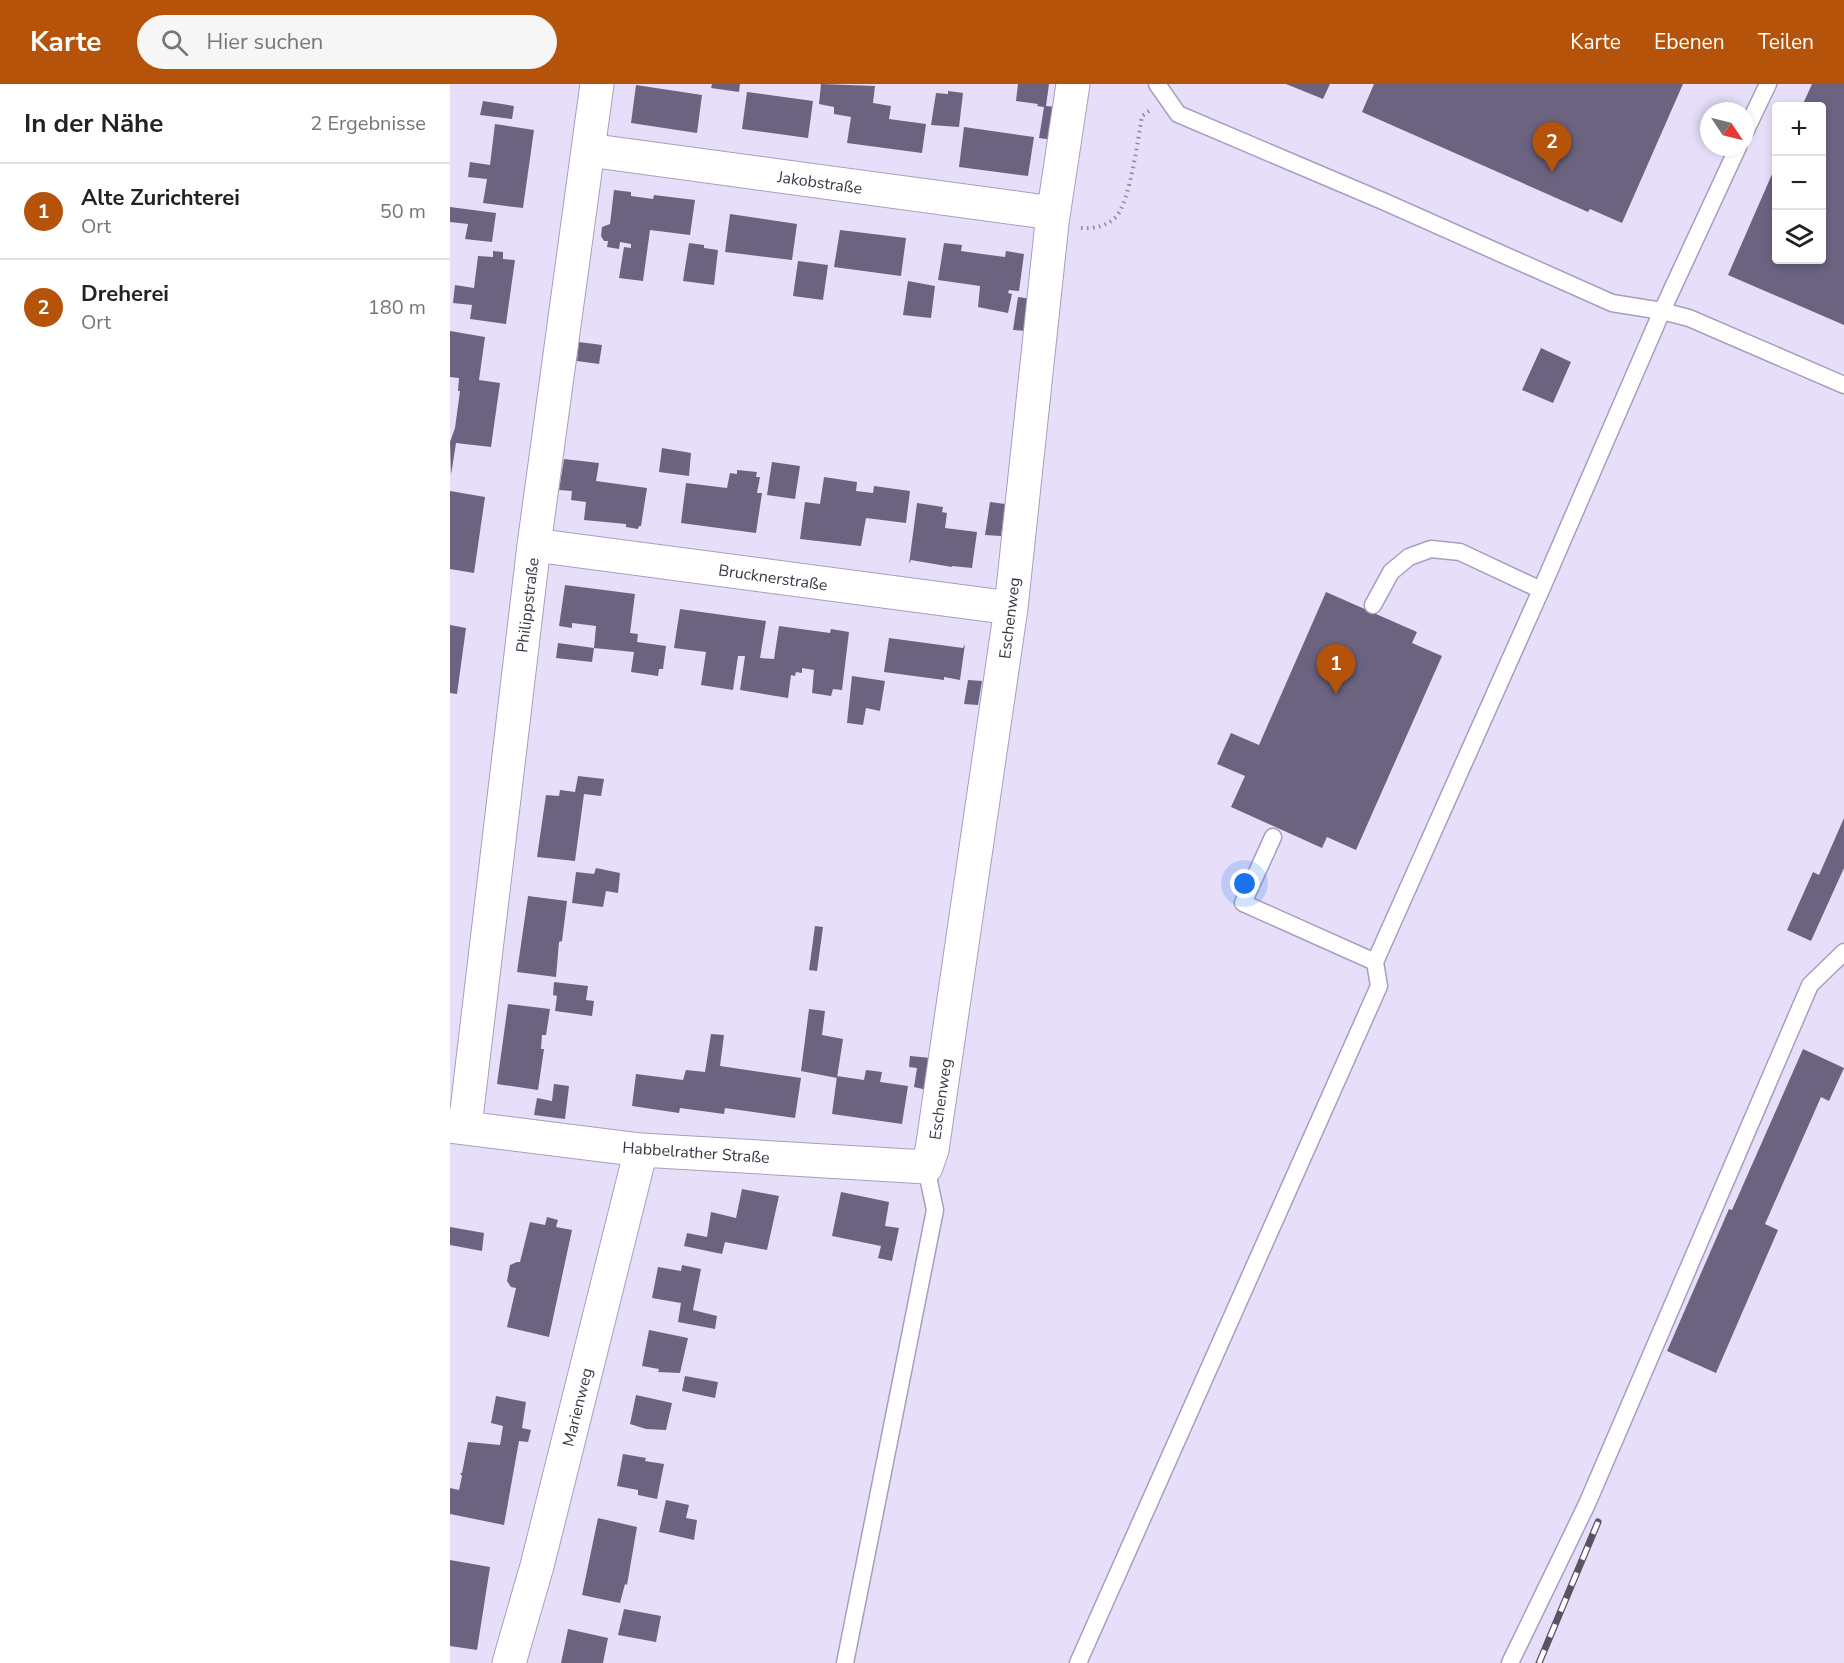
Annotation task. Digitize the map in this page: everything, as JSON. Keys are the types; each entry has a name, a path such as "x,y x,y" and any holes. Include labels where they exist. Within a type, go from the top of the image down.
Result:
{"street":[{"name":"Philippstraße","path":"457,1126 597,84"},
{"name":"Eschenweg","path":"929,1159 1011,608 1052,218 1072,84"},
{"name":"Jakobstraße","path":"588,150 1052,218"},
{"name":"Brucknerstraße","path":"534,545 1011,608"},
{"name":"Habbelrather Straße","path":"457,1126 641,1150 929,1159"},
{"name":"Marienweg","path":"509,1663 540,1554 641,1150"}],"lane":[{"path":"1754,113 1768,84"},
{"path":"1162,91 1178,114 1385,202 1612,303 1689,318 1844,385"},
{"path":"1078,1663 1379,986 1375,962 1541,590 1662,311 1734,156"},
{"path":"1373,605 1391,572 1409,557 1431,549 1460,552 1541,590"},
{"path":"1273,837 1243,903 1375,962"},
{"path":"1510,1663 1587,1504 1810,985 1844,952"},
{"path":"845,1663 935,1210 929,1159"}],"path":[{"path":"1052,218 1085,228 1103,226 1117,216 1125,200 1142,116 1162,91"}],"building":[{"path":"712,84 740,84 739,92 711,88"},
{"path":"821,84 875,86 873,103 891,106 889,119 926,124 922,153 847,143 851,117 834,114 834,107 819,104"},
{"path":"1018,84 1049,84 1046,106 1058,107 1053,140 1039,138 1044,107 1016,101"},
{"path":"1286,84 1330,84 1323,99"},
{"path":"1374,84 1683,84 1622,223 1590,209 1588,212 1362,112"},
{"path":"1812,84 1844,84 1844,325 1728,275 1772,174 1772,264 1826,264 1826,102 1804,102"},
{"path":"636,85 702,95 697,133 631,123"},
{"path":"948,91 963,93 959,127 931,125 936,93 948,94"},
{"path":"747,92 813,101 808,138 742,129"},
{"path":"483,101 514,106 512,119 480,115"},
{"path":"495,124 534,130 523,208 483,203 487,179 468,177 470,162 490,165"},
{"path":"964,127 1034,137 1028,176 959,167"},
{"path":"614,190 631,192 631,196 653,199 654,195 695,200 690,235 650,230 643,281 619,278 624,247 631,248 631,244 620,242 619,249 607,247 608,241 604,241 601,236 602,227 610,224"},
{"path":"450,207 496,213 492,242 465,239 468,224 450,222"},
{"path":"730,214 797,224 792,260 725,252"},
{"path":"840,230 906,238 901,276 834,267"},
{"path":"689,243 718,250 714,285 683,281"},
{"path":"944,243 962,245 961,251 982,254 1005,257 1006,251 1024,254 1019,291 1009,290 1008,293 1012,294 1008,313 978,307 980,286 938,280"},
{"path":"493,251 503,252 503,259 515,260 506,324 470,319 472,305 453,303 455,285 474,288 478,256 493,257"},
{"path":"798,261 828,265 823,300 793,296"},
{"path":"908,281 935,286 931,318 903,315"},
{"path":"1018,297 1032,299 1028,331 1013,330"},
{"path":"450,331 485,337 479,380 500,383 491,447 456,443 451,475 450,442 455,428 460,391 458,391 459,378 450,377"},
{"path":"579,342 602,345 599,364 577,361"},
{"path":"1541,348 1571,362 1553,403 1522,390"},
{"path":"662,448 691,453 689,476 659,472"},
{"path":"564,459 599,463 596,481 647,488 641,526 638,529 626,527 626,524 584,520 586,502 571,500 572,491 559,490"},
{"path":"772,462 800,466 795,499 767,495"},
{"path":"737,470 757,472 756,477 760,477 757,493 762,493 756,533 681,523 686,483 727,488 730,473 737,474"},
{"path":"824,477 857,482 856,491 873,493 874,486 910,491 906,523 866,518 861,546 800,539 805,502 820,504"},
{"path":"450,491 485,497 474,573 450,569"},
{"path":"990,502 1005,504 1001,536 985,535"},
{"path":"917,503 943,507 942,512 947,513 945,528 977,532 972,568 911,560 909,564"},
{"path":"565,585 635,594 630,633 638,634 637,642 666,646 663,669 659,669 658,676 631,672 634,652 594,648 596,626 572,623 572,628 559,626"},
{"path":"1326,592 1417,632 1412,643 1442,656 1356,850 1327,837 1322,848 1231,807 1245,776 1217,764 1231,733 1259,745"},
{"path":"680,609 766,621 760,658 774,659 779,626 830,633 831,629 849,632 842,690 833,689 831,696 812,693 814,670 802,668 802,673 796,672 795,676 791,675 788,698 740,690 745,656 738,656 733,690 701,685 706,652 674,648"},
{"path":"450,625 466,628 457,694 450,693"},
{"path":"889,638 963,648 965,644 960,680 884,672"},
{"path":"558,643 594,648 592,662 556,658"},
{"path":"852,676 885,681 880,711 866,708 863,725 847,723"},
{"path":"968,680 982,681 978,705 964,704"},
{"path":"578,776 604,779 601,796 584,794 575,861 537,857 546,795 559,796 560,790 575,792"},
{"path":"1844,818 1844,868 1811,941 1787,930 1813,872 1819,875"},
{"path":"596,868 620,873 618,893 606,891 603,907 572,903 576,872 594,874"},
{"path":"528,896 567,901 562,941 559,942 556,977 517,972"},
{"path":"815,926 823,927 817,971 809,970"},
{"path":"554,982 588,986 586,1000 594,1001 592,1016 555,1011 557,996 553,995"},
{"path":"508,1004 550,1009 546,1035 542,1035 541,1049 544,1049 538,1090 497,1084"},
{"path":"809,1009 825,1011 822,1035 843,1039 837,1078 801,1071"},
{"path":"711,1034 724,1035 720,1066 801,1078 795,1118 725,1108 724,1114 680,1108 679,1113 632,1106 636,1074 683,1080 686,1070 705,1072"},
{"path":"1803,1049 1844,1068 1829,1101 1821,1097 1765,1224 1778,1230 1716,1373 1667,1351"},
{"path":"910,1056 931,1058 927,1090 914,1087 917,1068 909,1067"},
{"path":"866,1070 882,1072 880,1082 908,1086 902,1124 832,1114 837,1076 864,1080"},
{"path":"554,1084 569,1086 565,1119 534,1115 537,1098 552,1101"},
{"path":"742,1189 779,1196 767,1250 725,1242 722,1254 684,1246 687,1233 707,1237 711,1212 736,1218"},
{"path":"841,1192 889,1202 885,1226 899,1228 892,1261 878,1258 881,1246 832,1236"},
{"path":"547,1217 558,1220 556,1227 572,1230 549,1337 507,1327 516,1288 511,1287 507,1281 510,1265 520,1262 530,1222 545,1225"},
{"path":"450,1227 484,1233 482,1251 450,1245"},
{"path":"682,1265 701,1269 693,1310 717,1316 715,1329 678,1322 681,1303 652,1298 658,1267 681,1271"},
{"path":"649,1330 688,1338 680,1373 658,1372 659,1369 642,1366"},
{"path":"685,1376 718,1382 715,1398 682,1391"},
{"path":"636,1395 672,1403 666,1430 646,1429 630,1424"},
{"path":"496,1396 526,1402 522,1428 531,1430 528,1442 519,1441 504,1525 450,1514 450,1488 459,1490 462,1476 460,1473 462,1473 468,1442 500,1445 503,1426 491,1423"},
{"path":"623,1454 664,1464 657,1499 638,1495 638,1490 617,1486"},
{"path":"666,1500 689,1505 686,1518 697,1520 694,1540 659,1532"},
{"path":"598,1518 637,1527 627,1585 625,1584 620,1603 582,1595"},
{"path":"450,1560 490,1567 477,1650 450,1646"},
{"path":"624,1609 661,1616 656,1642 618,1635"},
{"path":"568,1629 608,1638 603,1663 561,1663"}],"railway":[{"path":"1539,1663 1598,1522"}],"place":[{"name":"Dreherei","path":"1552,172"},
{"name":"Alte Zurichterei","path":"1336,694"}]}
